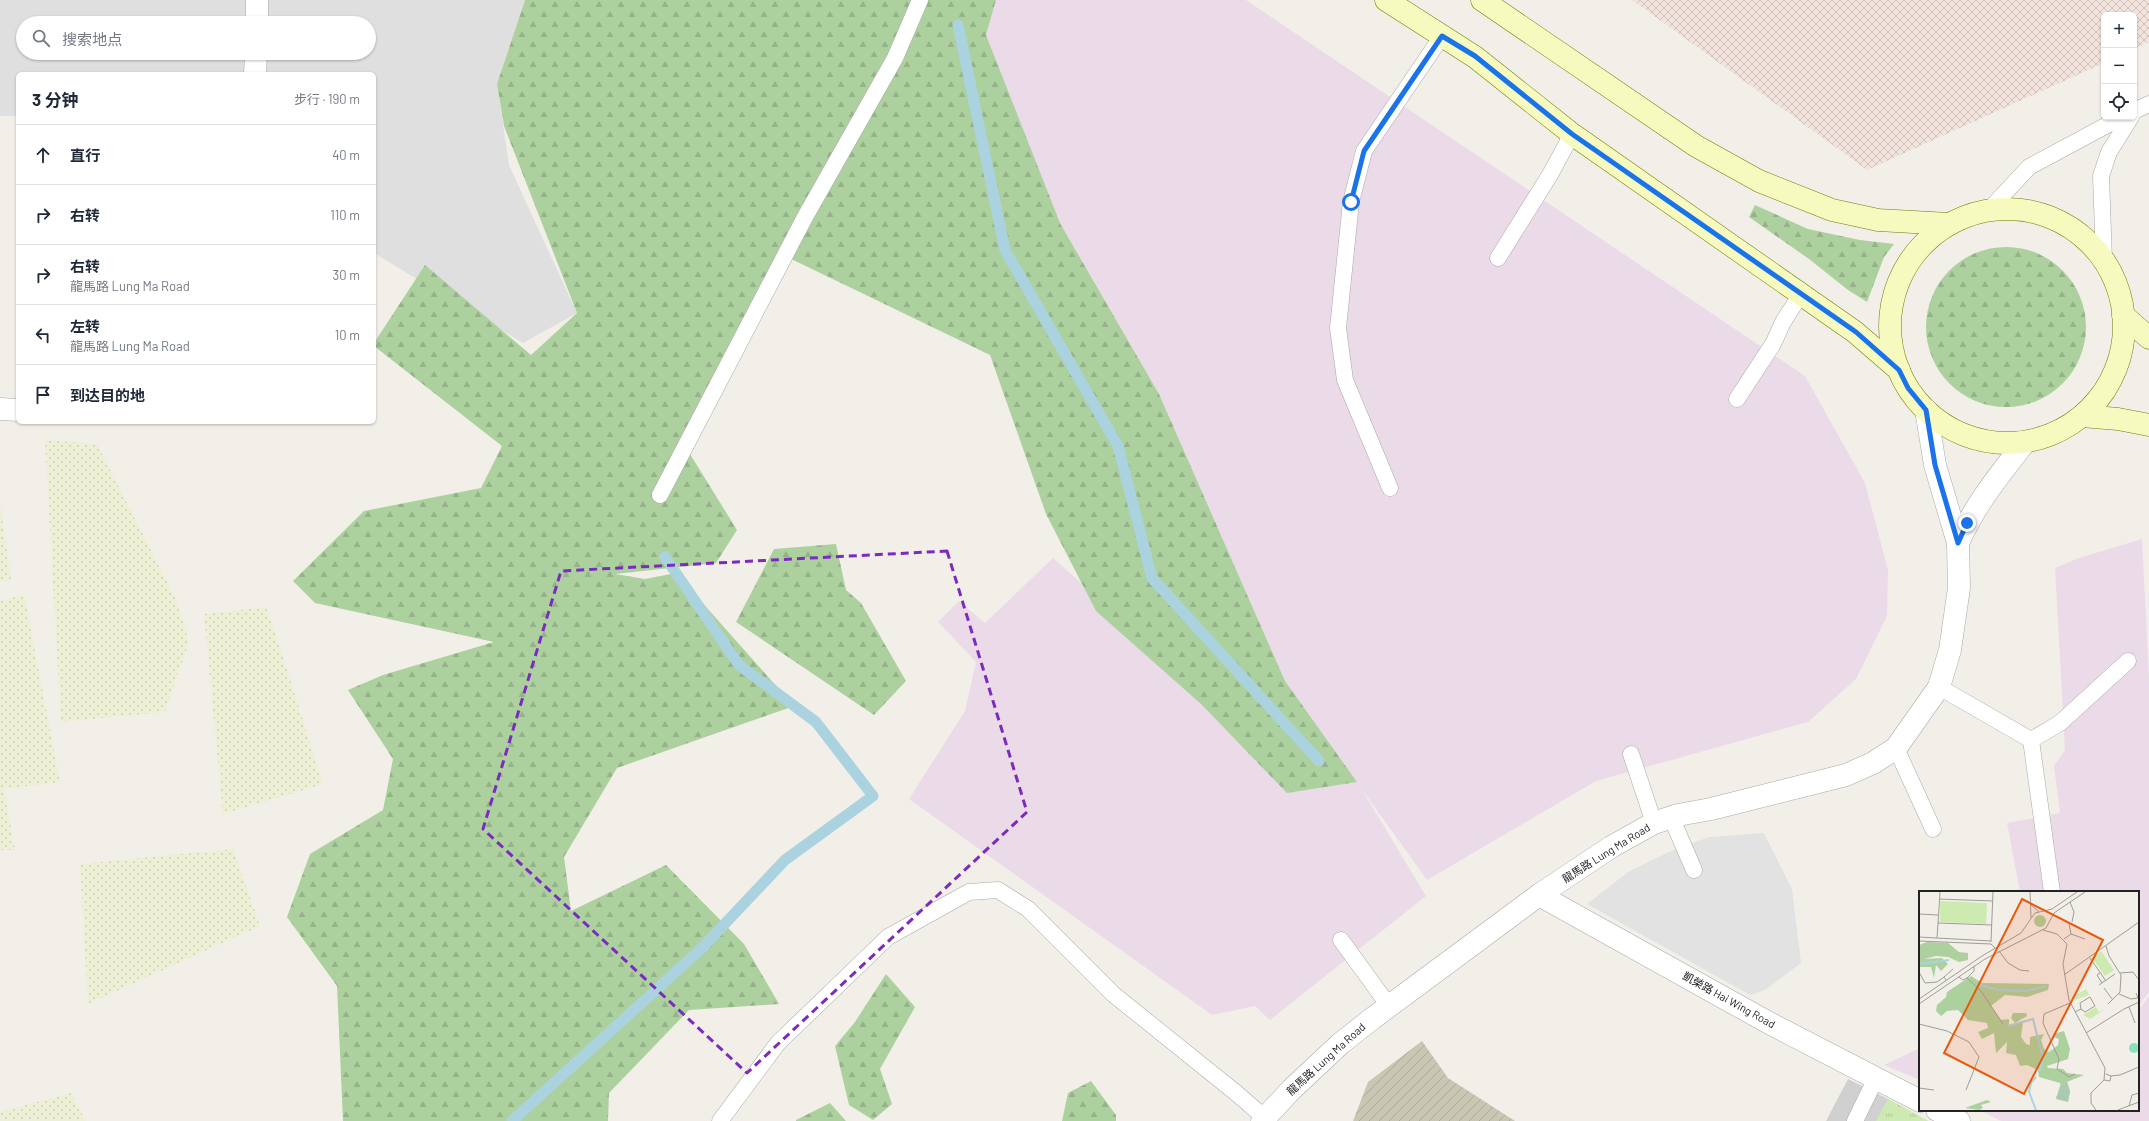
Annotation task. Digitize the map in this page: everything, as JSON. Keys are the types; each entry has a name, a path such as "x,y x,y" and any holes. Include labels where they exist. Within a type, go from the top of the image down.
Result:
{"main road":[{"path":"1386,0 1475,56 1572,134 1856,332 1899,370"},
{"path":"1482,0 1696,146 1759,181 1832,210 1878,220 1948,224"},
{"path":"2020,209 2053,218 2082,236 2104,262 2116,284 2123,315 2123,340 2116,369 2106,388 2095,403 2082,416 2058,432 2025,442 2004,443 1968,437 1926,410 1908,388 1899,370 1893,352 1890,332 1894,294 1911,258 1928,239 1948,224 1964,216 1989,210 2020,209"},
{"path":"2123,315 2149,338"},
{"path":"2082,416 2118,419 2149,425"}],"street":[{"path":"257,16 258,0"},
{"path":"255,72 256,60"},
{"path":"0,409 16,410"},
{"name":"龍馬路 Lung Ma Road","path":"1264,1120 1340,1044 1539,895 1611,847 1662,820 1846,776 1873,763 1896,748 1939,687 1950,650 1959,588 1958,543 1935,465 1926,410"},
{"name":"龍馬路 Lung Ma Road","path":"1958,543 1967,523 2025,442"},
{"name":"凱榮路 Hai Wing Road","path":"1539,895 1772,1024 1919,1100"},
{"path":"1940,1111 1958,1121"}],"lane":[{"path":"660,495 805,217 895,58 920,0"},
{"path":"1390,488 1345,380 1338,328 1351,202 1364,151 1442,36"},
{"path":"2137,110 2149,104"},
{"path":"1989,210 2030,167 2116,120"},
{"path":"2104,262 2102,176 2109,152 2129,120"},
{"path":"1498,258 1551,173 1572,134"},
{"path":"1737,399 1773,344 1783,322 1802,294"},
{"path":"2031,740 2060,723 2128,661"},
{"path":"1939,687 2009,729 2031,740"},
{"path":"2031,740 2052,891"},
{"path":"1896,748 1933,830"},
{"path":"1631,754 1662,820 1694,870"},
{"path":"720,1121 778,1043 888,937 969,892 998,890 1028,909 1113,994 1235,1092 1264,1120"},
{"path":"1341,940 1389,1006"},
{"path":"1855,1121 1876,1078"}],"highlighted area":[{"path":"947,551 1027,812 747,1073 483,829 561,571"}],"shaded area":[{"path":"0,0 525,0 497,84 509,165 577,313 523,343 376,254 376,72 16,72 16,116 0,116"},
{"path":"996,0 1246,0 1805,376 1865,483 1888,570 1887,616 1856,679 1808,722 1596,781 1427,880 1361,788 1426,896 1270,1020 1255,1006 1212,1015 909,799 965,711 976,662 938,622 959,601 985,623 1053,558 1312,788 1356,782 1285,681 1159,394 1050,205 986,35"},
{"path":"1632,0 2149,0 2149,42 2137,48 2137,12 2101,12 2101,64 1867,170"},
{"path":"45,440 97,444 177,602 189,642 165,712 61,722"},
{"path":"0,503 11,580 0,582"},
{"path":"2142,539 2149,679 2149,992 2139,1005 2139,891 2020,891 2007,823 2060,813 2054,766 2065,750 2055,568 2079,558"},
{"path":"24,594 60,782 4,789 15,850 0,850 0,601"},
{"path":"267,607 323,784 223,814 204,614"},
{"path":"1764,833 1792,889 1801,963 1765,990 1750,995 1587,904 1628,872 1671,851 1709,837"},
{"path":"233,849 260,926 88,1004 80,864"},
{"path":"2149,996 2149,1121 2001,1121 1981,1111 2139,1111 2139,1010"},
{"path":"1422,1041 1448,1078 1515,1121 1353,1121 1368,1082"},
{"path":"1919,1048 1919,1080 1884,1065"},
{"path":"1848,1079 1888,1099 1928,1121 1826,1121"},
{"path":"71,1093 86,1121 0,1121 0,1112"}],"green space":[{"path":"525,0 996,0 986,35 1060,223 1159,394 1285,681 1357,782 1287,793 1201,704 1096,611 1046,514 990,355 785,256 685,446 737,530 716,563 615,574 645,579 676,573 794,706 617,768 564,857 571,911 666,865 744,944 779,1004 689,1010 609,1093 608,1121 343,1121 337,986 287,917 310,854 383,810 393,759 348,690 383,675 494,642 315,603 293,581 364,511 481,488 502,446 376,348 376,340 425,265 531,355 577,313 504,126 497,84"},
{"path":"1755,205 1808,229 1860,240 1894,244 1884,257 1867,302 1848,290 1809,259 1749,217"},
{"path":"1998,247 2014,247 2029,250 2044,256 2063,270 2077,289 2080,296 2086,319 2086,335 2080,358 2077,365 2063,384 2044,398 2029,404 2014,407 1998,407 1983,404 1968,398 1949,384 1944,378 1935,365 1929,350 1926,335 1926,319 1929,304 1935,289 1949,270 1955,265 1968,256 1983,250"},
{"path":"836,544 846,590 861,603 906,681 874,715 736,622 774,549"},
{"path":"886,974 915,1007 880,1069 892,1104 873,1120 849,1105 835,1046 855,1022"},
{"path":"1091,1081 1116,1115 1116,1121 1062,1121 1068,1093"},
{"path":"1888,1099 1928,1121 1876,1121"},
{"path":"830,1103 846,1121 796,1121 796,1120"}],"waterway":[{"path":"958,25 1005,250 1118,446 1152,578 1319,761"},
{"path":"512,1121 702,948 785,860 873,796 816,722 739,665 665,557"}],"route":[{"path":"1351,202 1364,151 1442,36 1475,56 1572,134 1856,332 1899,370 1908,388 1926,410 1939,482 1958,543 1967,523"}]}
